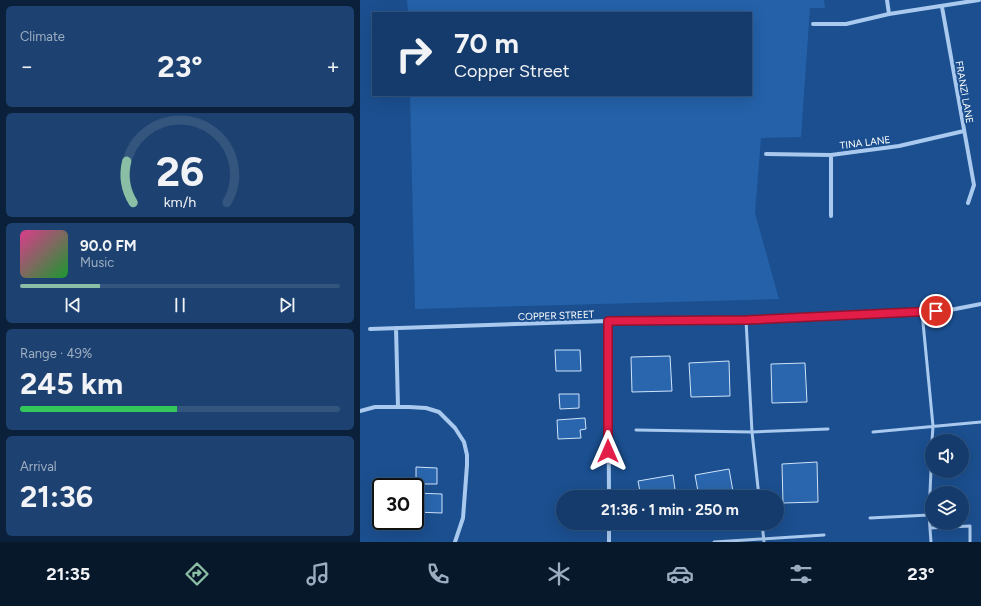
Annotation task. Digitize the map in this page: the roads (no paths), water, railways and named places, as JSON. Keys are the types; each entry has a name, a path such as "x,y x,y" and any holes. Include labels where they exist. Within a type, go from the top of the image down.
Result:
{"street":[{"path":"887,0 889,14"},
{"path":"813,24 846,24 889,14 980,0"},
{"name":"FRANZI LANE","path":"942,6 974,185 968,202"},
{"name":"TINA LANE","path":"766,154 830,154 899,146 964,131"},
{"path":"830,154 831,216"},
{"name":"COPPER STREET","path":"370,329 608,321 746,320 922,312 950,310 981,304"},
{"path":"608,321 609,490"},
{"path":"396,328 398,407"},
{"path":"360,411 375,408 419,407 438,412 455,428 464,442 467,454 463,518 455,542"},
{"path":"609,530 609,542"}],"lane":[{"path":"922,312 933,426 932,434"},
{"path":"746,320 752,432 758,490"},
{"path":"873,432 981,422"},
{"path":"636,430 752,432 828,429"},
{"path":"870,518 925,515"},
{"path":"969,526 970,542"},
{"path":"763,530 764,541"},
{"path":"930,530 931,542"},
{"path":"714,542 764,541 824,535"}]}
